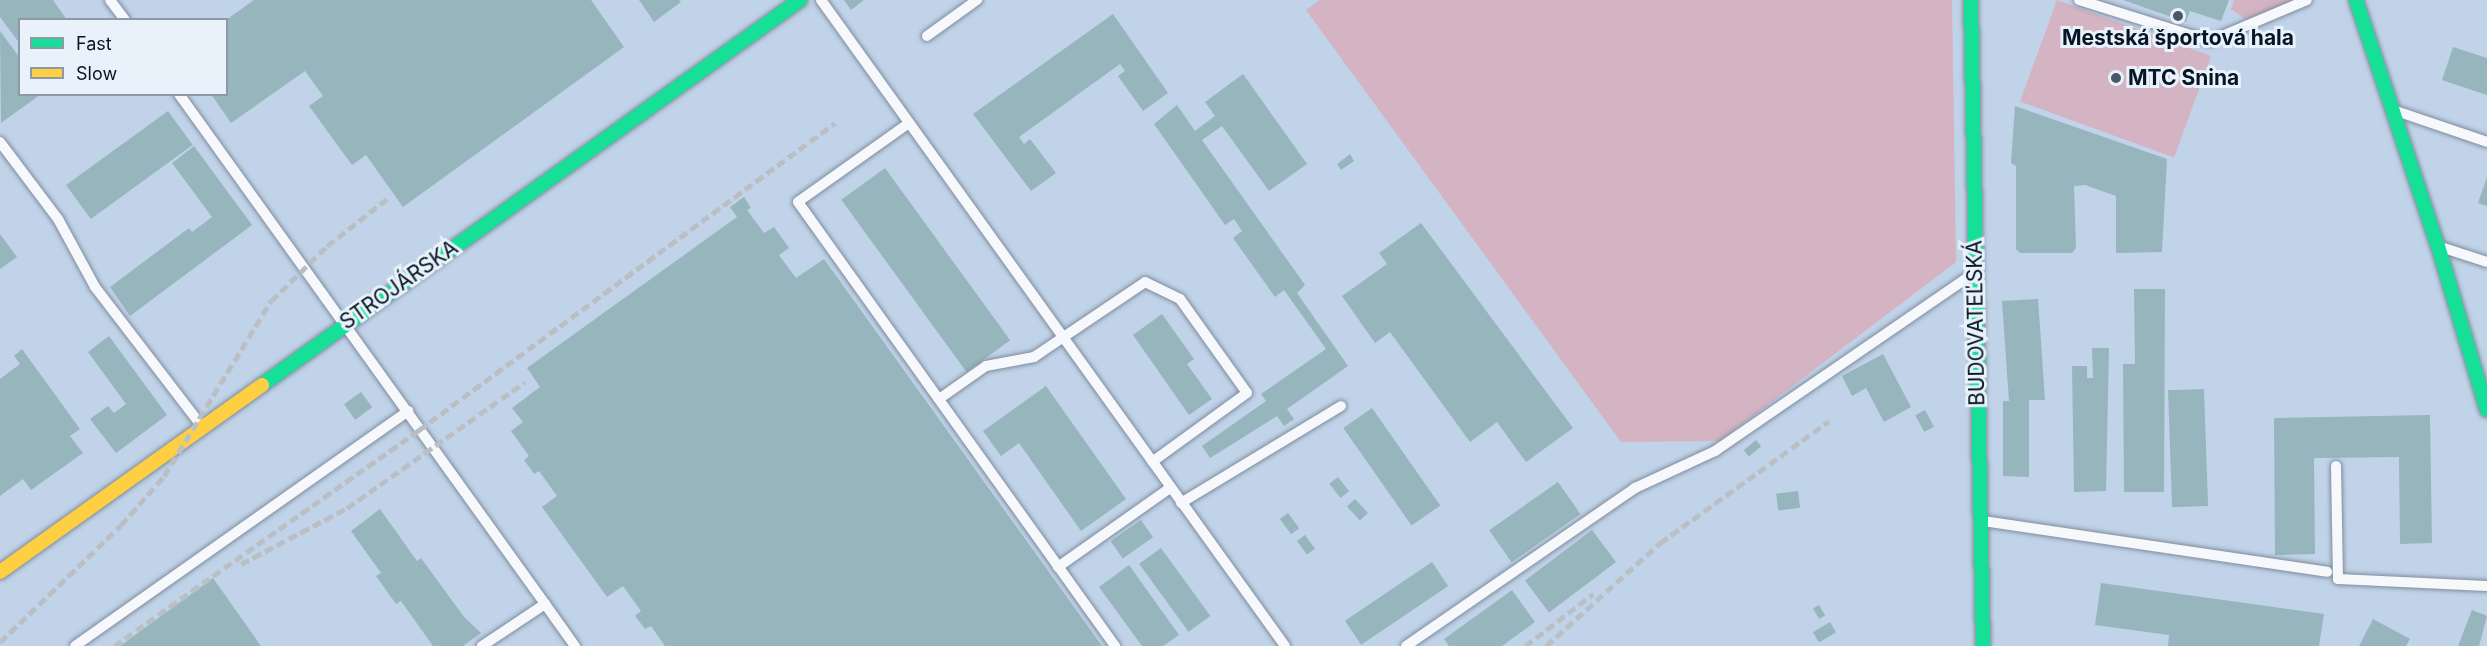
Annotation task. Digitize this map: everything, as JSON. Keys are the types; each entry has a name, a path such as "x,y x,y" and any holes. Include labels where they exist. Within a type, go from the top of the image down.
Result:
{"street":[{"name":"STROJÁRSKA","path":"0,572 800,0"},
{"name":"BUDOVATEĽSKÁ","path":"1971,0 1983,646"},
{"path":"2356,0 2438,246 2487,410"}],"lane":[{"path":"110,0 124,18"},
{"path":"821,0 1285,646"},
{"path":"927,36 977,0"},
{"path":"2079,0 2210,41 2307,0"},
{"path":"180,96 575,646"},
{"path":"2393,110 2487,142"},
{"path":"909,123 798,202 1115,646"},
{"path":"0,142 58,219 95,287 202,426"},
{"path":"2438,246 2487,262"},
{"path":"1406,646 1635,488 1714,451 1975,271"},
{"path":"939,399 986,366 1034,357 1145,282 1180,299 1247,393 1152,462"},
{"path":"1181,503 1341,406"},
{"path":"75,646 408,411"},
{"path":"2336,466 2338,579 2487,586"},
{"path":"1058,567 1170,488"},
{"path":"1979,521 2327,572"},
{"path":"482,646 545,604"}],"shaded area":[{"path":"1320,0 1952,0 1956,262 1720,441 1621,442 1306,10"},
{"name":"MTC Snina","path":"2057,0 2211,56 2174,158 2020,101"},
{"path":"2234,0 2300,0 2251,23 2231,9"}],"building":[{"path":"0,0 53,0 66,18 18,18 18,41 0,17"},
{"path":"254,0 591,0 624,47 403,207 366,155 352,165 309,106 323,96 305,71 231,123 212,96 228,96 228,19"},
{"path":"639,0 679,0 681,2 654,22"},
{"path":"844,0 864,0 851,10"},
{"name":"Mestská športová hala","path":"2123,0 2229,0 2221,21 2190,11 2186,22"},
{"path":"1113,14 1168,93 1143,111 1118,76 1125,71 1120,64 1019,137 1024,144 1030,139 1056,173 1031,191 973,114"},
{"path":"0,31 18,55 18,96 38,96 1,123"},
{"path":"2453,47 2487,58 2487,95 2442,80"},
{"path":"1243,74 1307,164 1269,191 1222,126 1202,140 1305,285 1297,293 1348,366 1287,409 1294,419 1284,426 1277,416 1210,458 1202,446 1266,401 1261,394 1326,349 1284,290 1275,297 1233,238 1242,231 1234,219 1225,225 1154,124 1177,105 1195,131 1215,116 1205,102"},
{"path":"2015,106 2167,159 2162,252 2116,253 2116,196 2085,185 2074,186 2076,248 2072,253 2020,253 2016,249 2016,166 2011,163"},
{"path":"168,111 193,145 91,219 66,185"},
{"path":"194,146 252,225 130,316 110,287 189,228 192,232 212,217 172,163"},
{"path":"1350,154 1354,161 1341,170 1337,164"},
{"path":"885,168 1010,340 967,372 841,200"},
{"path":"2487,177 2487,206 2478,203"},
{"path":"744,197 751,208 747,210 764,233 774,227 789,248 779,255 796,278 824,259 1102,646 665,646 651,626 645,629 635,616 641,611 623,586 607,597 542,507 557,496 539,471 534,474 524,460 529,456 511,431 523,422 512,408 540,387 527,368 737,217 730,207"},
{"path":"1421,223 1573,428 1526,462 1497,422 1470,442 1390,332 1375,343 1342,296 1387,264 1379,253"},
{"path":"0,234 17,257 0,269"},
{"path":"2134,289 2165,289 2164,492 2124,492 2123,364 2135,364"},
{"path":"2038,299 2045,400 2029,400 2029,477 2003,476 2003,401 2009,401 2002,301"},
{"path":"1162,314 1194,359 1187,364 1212,399 1189,415 1133,335"},
{"path":"109,336 167,415 116,453 90,419 108,406 114,413 126,404 88,352"},
{"path":"2092,348 2109,348 2106,491 2074,492 2072,366 2087,366 2087,378 2093,378"},
{"path":"22,349 80,429 70,436 83,453 31,490 23,479 0,496 0,379 20,364 14,356"},
{"path":"1883,354 1911,407 1884,422 1866,388 1852,396 1842,376"},
{"path":"1046,386 1126,499 1081,531 1019,443 1001,456 983,431"},
{"path":"2204,389 2208,506 2172,507 2168,390"},
{"path":"361,392 372,407 355,420 344,404"},
{"path":"1372,408 1440,505 1412,526 1343,428"},
{"path":"1925,410 1934,427 1924,432 1915,415"},
{"path":"2430,415 2432,543 2400,544 2399,457 2314,458 2315,554 2275,555 2274,418"},
{"path":"1756,440 1761,446 1749,456 1744,450"},
{"path":"1338,477 1349,491 1340,498 1329,484"},
{"path":"1558,482 1580,514 1512,562 1489,530"},
{"path":"1798,491 1800,508 1778,511 1776,494"},
{"path":"1355,499 1368,513 1360,520 1347,507"},
{"path":"380,509 417,561 421,558 464,617 481,633 463,646 433,646 401,601 396,604 376,576 381,573 351,531"},
{"path":"1288,513 1299,528 1291,534 1280,519"},
{"path":"1141,520 1153,537 1123,558 1111,541"},
{"path":"1592,530 1616,562 1549,612 1525,581"},
{"path":"1305,535 1315,549 1307,555 1297,541"},
{"path":"1161,548 1210,616 1189,632 1139,564"},
{"path":"1432,562 1448,586 1361,645 1345,621"},
{"path":"1129,565 1179,635 1163,646 1142,646 1099,587"},
{"path":"213,578 261,646 120,646"},
{"path":"2101,583 2324,614 2319,646 2168,646 2169,635 2095,625"},
{"path":"1512,590 1535,622 1502,646 1449,646 1444,639"},
{"path":"1819,605 1825,615 1819,619 1813,609"},
{"path":"2472,610 2487,616 2479,646 2458,646"},
{"path":"2373,619 2410,639 2406,646 2359,646"},
{"path":"1830,622 1836,632 1819,643 1813,632"}],"railway":[{"path":"114,646 419,430 835,123"},
{"path":"0,642 121,525 164,476 271,301 327,246 387,199"},
{"path":"241,564 347,508 525,382"},
{"path":"1546,646 1660,543 1829,421"},
{"path":"1525,646 1593,594"}],"traffic: fast":[{"path":"262,385 800,0"},
{"path":"1971,0 1983,646"},
{"path":"2356,0 2438,246 2487,410"}],"traffic: slow":[{"path":"0,572 262,385"}],"place":[{"name":"Mestská športová hala","path":"2178,16"},
{"name":"MTC Snina","path":"2116,78"}]}
